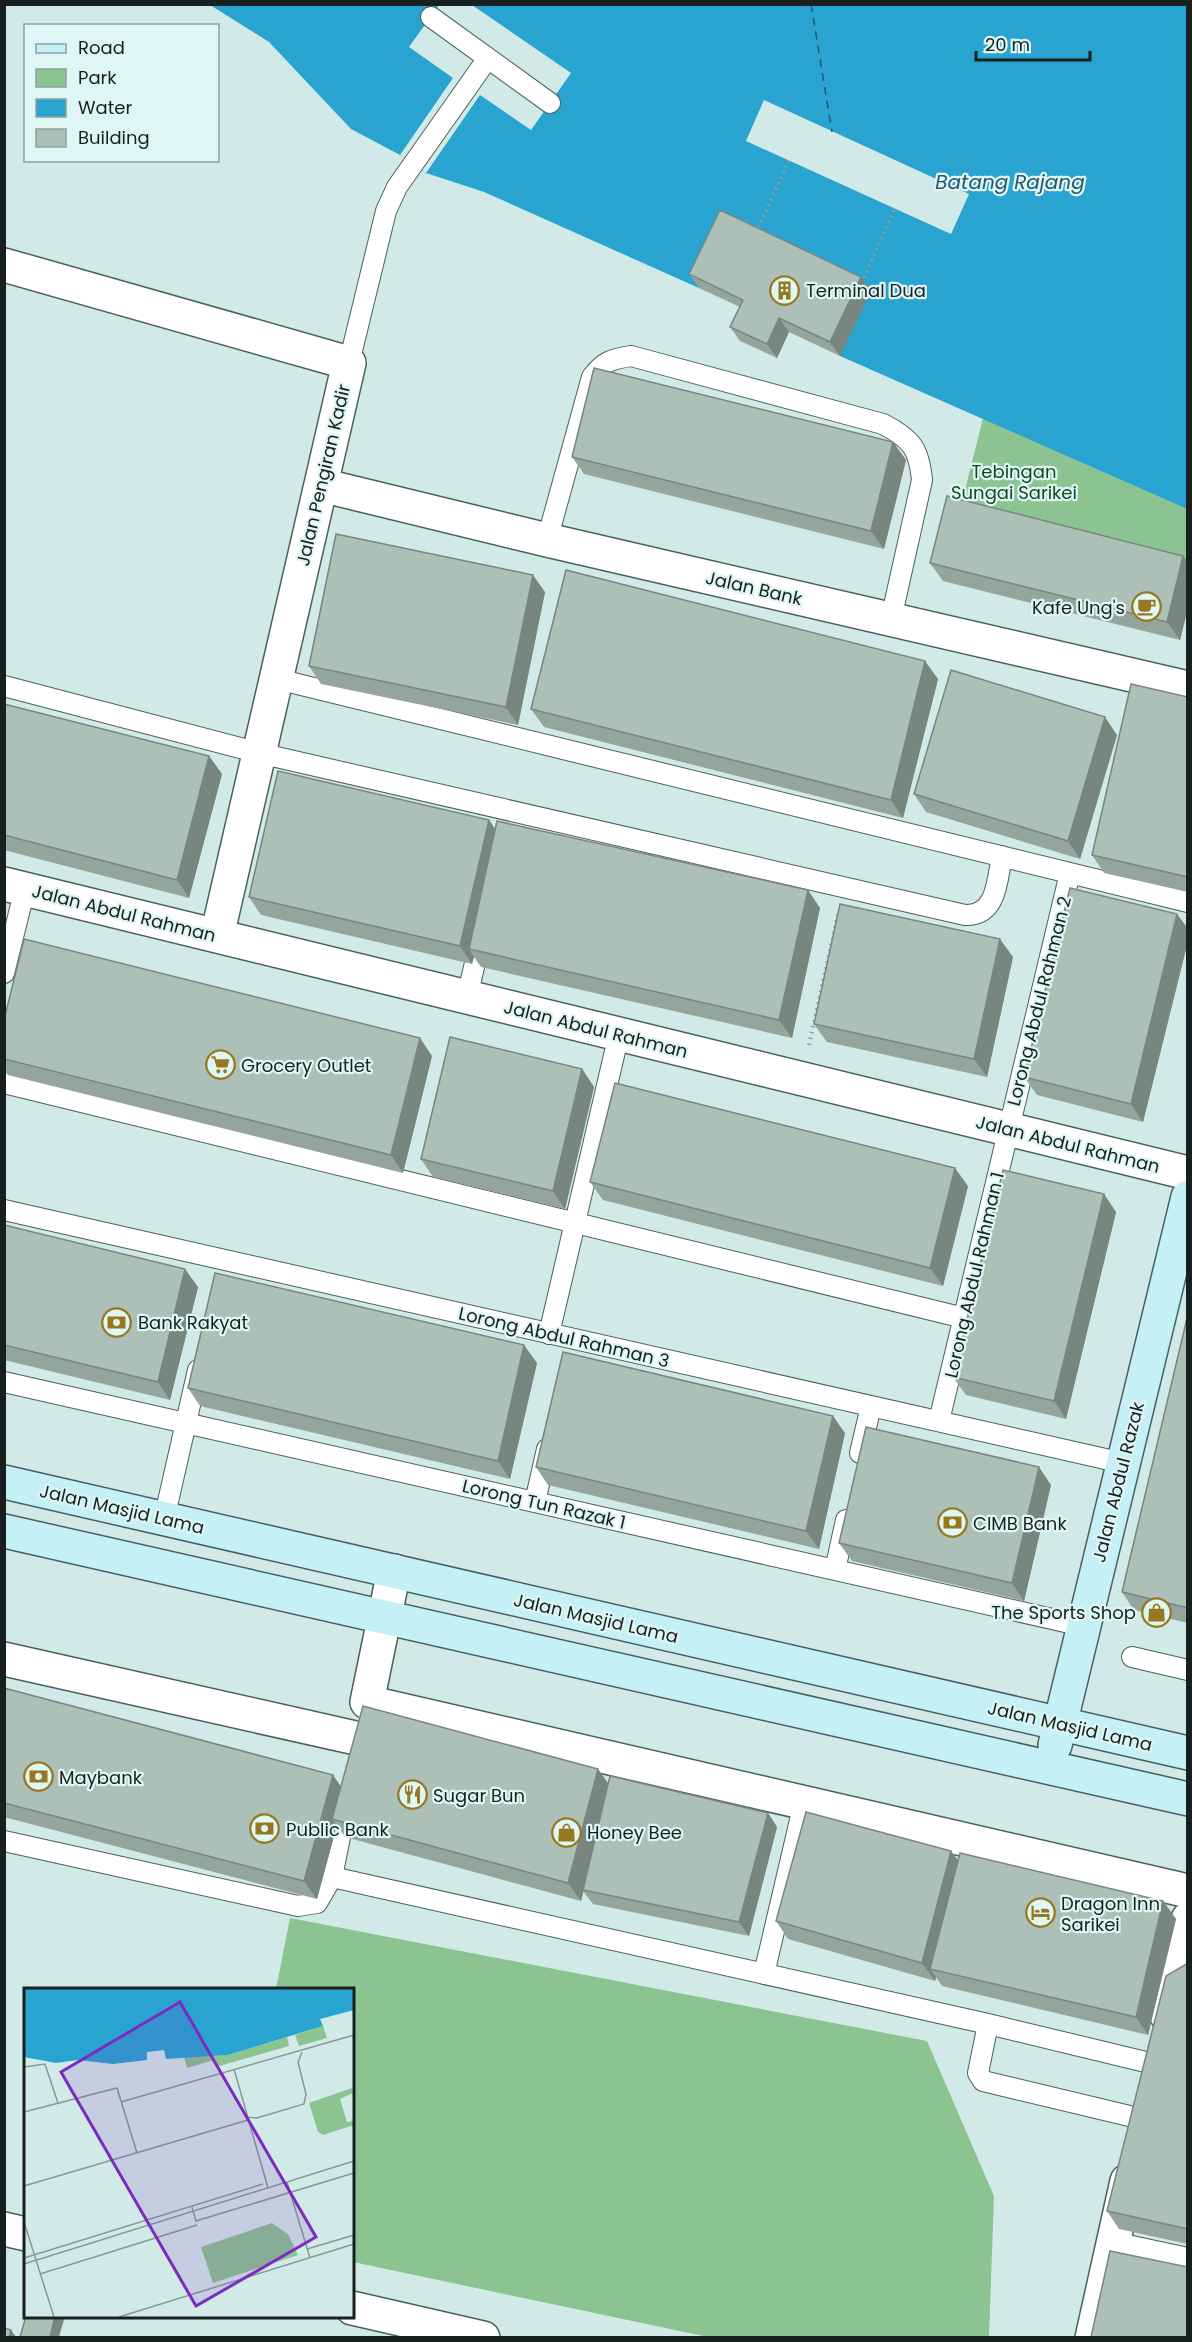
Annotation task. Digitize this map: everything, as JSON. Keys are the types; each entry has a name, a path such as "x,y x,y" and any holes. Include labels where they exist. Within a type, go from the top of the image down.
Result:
{"main road":[{"name":"Jalan Abdul Razak","path":"1049,1767 1123,1463 1183,1232 1188,1197"},
{"name":"Jalan Masjid Lama","path":"4,1482 1188,1753"},
{"path":"4,1531 1188,1799"}],"street":[{"name":"Jalan Pengiran Kadir","path":"4,265 349,363 217,936"},
{"name":"Jalan Bank","path":"321,485 547,540 891,619 1137,688 1188,688"},
{"name":"Jalan Abdul Rahman","path":"15,886 1188,1173"},
{"path":"394,1571 368,1702 1188,1891"},
{"path":"4,1659 358,1750"},
{"path":"1092,2337 1188,1919"},
{"path":"4,2229 24,2234"},
{"path":"354,2308 483,2337"}],"lane":[{"path":"430,17 550,103"},
{"path":"349,363 386,211 397,187 488,58"},
{"path":"547,540 592,377 601,365 615,358 631,356 883,424 900,433 914,446 920,461 922,480 891,619"},
{"path":"277,679 1188,902"},
{"path":"4,686 259,753 965,915 983,912 993,897 1002,856"},
{"path":"505,834 511,811"},
{"path":"1093,879 1098,856"},
{"name":"Lorong Abdul Rahman 2","path":"1008,1130 1070,873"},
{"path":"4,973 15,886"},
{"path":"467,997 486,916"},
{"path":"549,1334 619,1034"},
{"path":"4,1083 964,1318"},
{"name":"Lorong Abdul Rahman 1","path":"939,1421 1008,1130"},
{"name":"Lorong Abdul Rahman 3","path":"4,1210 1123,1463"},
{"path":"219,1283 224,1260"},
{"path":"566,1362 571,1339"},
{"path":"164,1519 202,1353"},
{"name":"Lorong Tun Razak 1","path":"4,1382 1083,1626"},
{"path":"855,1476 871,1406"},
{"path":"535,1502 550,1432"},
{"path":"834,1570 850,1500"},
{"path":"1132,1657 1188,1670"},
{"path":"358,1750 368,1702"},
{"path":"4,1841 298,1906 317,1903 332,1877 351,1785"},
{"path":"764,1974 804,1803"},
{"path":"332,1877 988,2024 1154,2064"},
{"path":"988,2024 978,2073 983,2081 1142,2119"},
{"path":"1113,2242 1188,2258"}],"path":[{"path":"755,236 789,160"},
{"path":"860,286 894,208"},
{"path":"802,1079 844,887"}],"green space":[{"name":"Tebingan Sungai Sarikei","path":"983,418 1187,509 1187,572 959,514"},
{"path":"290,1918 927,2041 994,2196 989,2337 708,2337 354,2262 354,1988 276,1988"}],"water":[{"name":"Batang Rajang","path":"210,5 1187,5 1187,509 840,356 730,224 699,288 484,192 426,173 400,155 351,129 269,42"}],"pier":[{"path":"439,5 472,5 571,73 531,130 480,95 426,173 400,155 453,78 409,47"},
{"path":"764,100 969,194 951,234 746,141"}],"building":[{"name":"Terminal Dua","path":"720,210 861,277 830,342 779,318 767,344 730,327 743,300 689,274"},
{"path":"594,368 893,442 871,531 572,457"},
{"path":"947,496 1183,556 1167,622 930,563"},
{"path":"336,534 533,575 506,707 309,666"},
{"path":"566,570 925,661 891,800 531,709"},
{"path":"951,670 1105,717 1068,841 914,794"},
{"path":"1131,684 1188,697 1188,877 1092,855"},
{"path":"4,704 209,756 177,880 4,835"},
{"path":"278,771 489,820 460,946 249,897"},
{"path":"497,821 808,890 779,1020 469,949"},
{"path":"1070,888 1177,914 1131,1104 1024,1077"},
{"path":"840,904 1000,939 974,1059 814,1024"},
{"name":"Grocery Outlet","path":"24,939 420,1038 391,1155 4,1059 4,1020"},
{"path":"450,1037 582,1069 553,1191 421,1159"},
{"path":"615,1083 955,1168 930,1268 590,1182"},
{"path":"1003,1170 1104,1194 1054,1401 953,1377"},
{"path":"4,1225 185,1269 158,1382 4,1345"},
{"path":"215,1273 524,1345 498,1461 188,1388"},
{"path":"1188,1314 1188,1608 1122,1592"},
{"path":"563,1352 833,1416 806,1531 536,1467"},
{"name":"CIMB Bank","path":"866,1427 1039,1467 1012,1583 839,1543"},
{"path":"4,1688 333,1775 304,1881 4,1803"},
{"path":"363,1706 598,1769 568,1883 332,1819"},
{"path":"610,1776 768,1813 739,1922 583,1890"},
{"path":"806,1812 951,1851 922,1963 776,1921"},
{"path":"960,1853 1163,1901 1136,2017 930,1969"},
{"path":"1188,1963 1188,2229 1107,2211 1166,1976"},
{"path":"1110,2251 1188,2267 1188,2337 1091,2337"},
{"path":"25,2318 55,2318 50,2337 20,2337"},
{"path":"4,2328 11,2330 9,2337 4,2337"}],"ferry route":[{"path":"811,4 832,132"}],"place":[{"name":"Terminal Dua","path":"785,290"},
{"name":"Kafe Ung's","path":"1146,607"},
{"name":"Grocery Outlet","path":"220,1065"},
{"name":"Bank Rakyat","path":"117,1322"},
{"name":"CIMB Bank","path":"952,1523"},
{"name":"The Sports Shop","path":"1157,1612"},
{"name":"Maybank","path":"38,1777"},
{"name":"Sugar Bun","path":"412,1795"},
{"name":"Public Bank","path":"265,1829"},
{"name":"Honey Bee","path":"566,1832"},
{"name":"Dragon Inn Sarikei","path":"1040,1913"}]}
